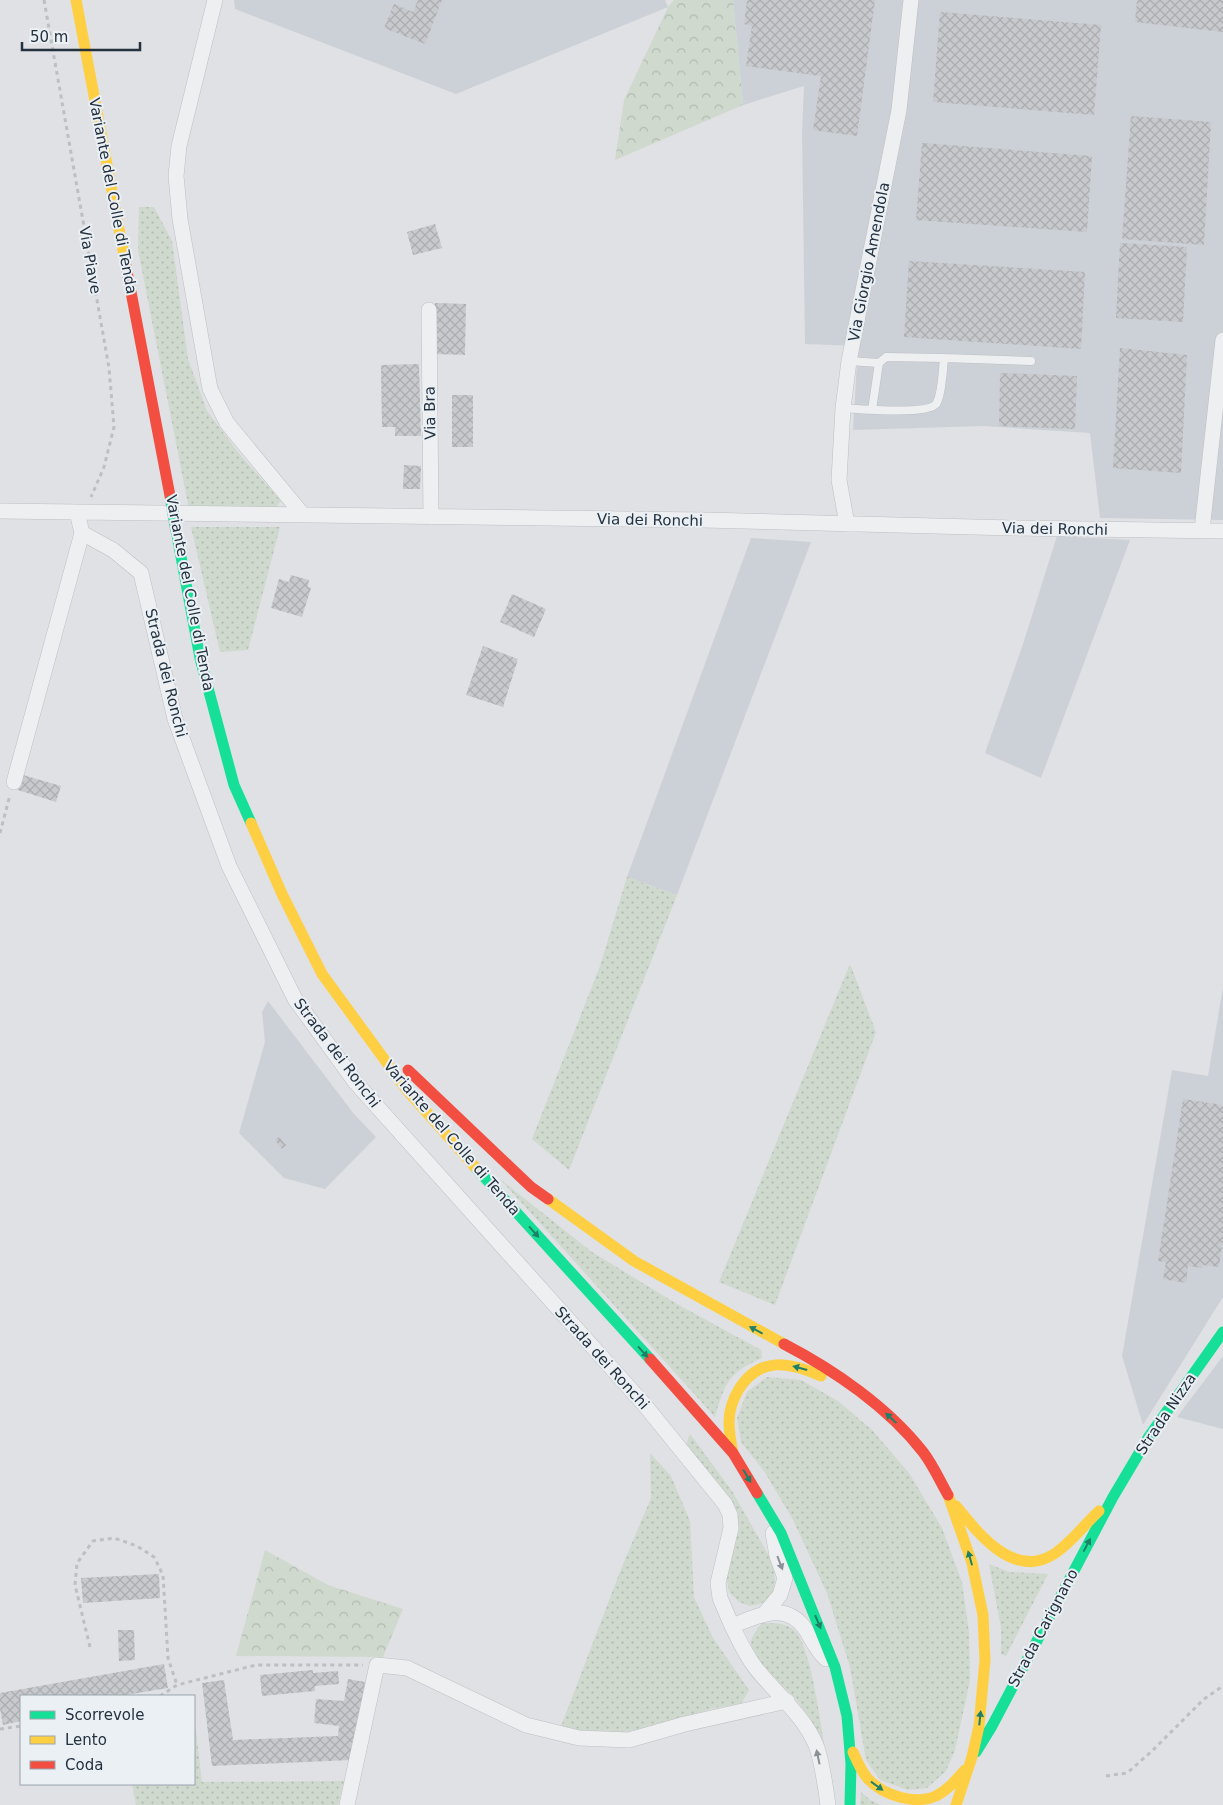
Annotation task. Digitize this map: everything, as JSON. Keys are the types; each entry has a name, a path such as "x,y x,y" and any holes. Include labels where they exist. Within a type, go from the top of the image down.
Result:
{"main road":[{"name":"Variante del Colle di Tenda","path":"76,0 200,658 234,785 282,894 322,974 345,1007 406,1089 733,1453 771,1515 781,1533 835,1667 847,1716 850,1746 850,1805"},
{"path":"345,1007 432,1094 531,1187 634,1261 813,1359 875,1404 902,1428 924,1454 950,1498 980,1535 997,1551 1025,1560 1043,1559 1056,1553 1113,1497"},
{"name":"Strada Nizza","path":"1113,1497 1148,1438 1223,1332"},
{"path":"733,1453 729,1422 734,1399 746,1380 764,1367 772,1365 798,1367 875,1404"},
{"name":"Strada Carignano","path":"970,1762 992,1726 1113,1497"},
{"path":"950,1498 972,1563 983,1616 984,1660 979,1726 956,1805"},
{"path":"850,1746 867,1778 882,1790 905,1799 933,1798 945,1791 970,1762"}],"street":[{"path":"215,0 179,146 176,176 180,219 210,389 227,423 303,515"},
{"name":"Via Giorgio Amendola","path":"847,524 839,480 843,408 849,362 899,110 911,0"},
{"name":"Via Bra","path":"429,310 431,517"},
{"path":"1202,530 1223,340"},
{"path":"0,511 78,512 82,533 14,782"},
{"name":"Via dei Ronchi","path":"78,512 1223,530"},
{"name":"Strada dei Ronchi","path":"82,533 113,550 142,573 175,719 229,866 295,999 356,1083 643,1403 725,1504 730,1516 731,1528 718,1583 720,1598 745,1653 756,1668 787,1701 805,1725 816,1746 828,1805"},
{"path":"765,1613 780,1596 785,1578 777,1556 771,1515"},
{"path":"732,1626 765,1613 791,1615 799,1620 823,1657 835,1667"},
{"path":"347,1805 376,1665 407,1668 526,1725 579,1738 629,1740 685,1724 787,1701"}],"lane":[{"path":"872,410 879,363 886,357 1031,360"},
{"path":"843,408 927,410 936,404 939,396 944,358"},
{"path":"849,362 879,363"}],"path":[{"name":"Via Piave","path":"44,0 109,368 114,427 104,467 90,501 78,512"},
{"path":"0,833 14,782"},
{"path":"90,1647 75,1584 78,1562 93,1541 114,1538 137,1546 154,1558 163,1575 168,1658 176,1685"},
{"path":"161,1695 176,1685 256,1665 376,1665"},
{"path":"1106,1776 1127,1773 1204,1699 1223,1686"},
{"path":"0,1729 20,1726"}],"shaded area":[{"path":"234,0 665,0 668,7 456,94 235,9"},
{"path":"733,0 1223,0 1223,520 1100,518 1090,433 982,426 853,430 858,346 805,344 802,132 804,86 743,105"},
{"path":"1057,536 1130,540 1041,778 985,753 1022,647"},
{"path":"751,538 811,542 677,895 627,877"},
{"path":"1223,987 1223,1297 1143,1425 1122,1356 1172,1070 1208,1076"},
{"path":"268,1001 354,1114 376,1137 325,1189 284,1178 239,1133 265,1042 262,1012"},
{"path":"1223,1356 1223,1429 1177,1417"}],"green space":[{"path":"674,0 733,0 743,105 615,160 624,100 668,7"},
{"path":"139,207 154,207 172,241 188,359 207,411 242,457 281,501 273,511 189,509 138,250"},
{"path":"191,527 280,527 248,650 220,652"},
{"path":"627,877 677,895 569,1170 532,1139 600,966"},
{"path":"850,964 876,1032 775,1305 719,1282"},
{"path":"501,1180 592,1252 677,1304 761,1350 762,1358 742,1369 729,1380 715,1417"},
{"path":"767,1377 801,1380 838,1401 872,1430 909,1473 942,1528 962,1582 969,1632 970,1680 955,1750 946,1771 927,1788 908,1790 880,1780 866,1760 850,1667 827,1593 792,1518 764,1471 741,1442 737,1418 747,1392"},
{"path":"690,1434 732,1491 773,1563 775,1580 773,1591 768,1599 760,1604 750,1606 739,1602 729,1592 726,1575 739,1530 729,1500 686,1445"},
{"path":"650,1453 671,1476 690,1521 694,1597 713,1638 749,1690 741,1704 714,1708 651,1727 601,1736 560,1729 621,1569 651,1498"},
{"path":"265,1550 328,1585 403,1609 383,1657 236,1656"},
{"path":"989,1564 1009,1572 1048,1574 1006,1656 1001,1654 1001,1628"},
{"path":"762,1623 788,1626 795,1631 801,1640 814,1687 825,1750 808,1717 796,1699 761,1666 752,1651 751,1640"},
{"path":"195,1723 202,1782 344,1781 338,1805 136,1805 132,1785 195,1785"},
{"path":"861,1792 870,1800 881,1805 860,1805"}],"building":[{"path":"418,0 442,0 425,44 384,28 394,4 413,12"},
{"path":"747,0 875,0 857,136 813,130 821,76 746,66 752,26 744,24"},
{"path":"1137,0 1223,0 1223,32 1135,22"},
{"path":"940,12 1101,25 1094,115 933,102"},
{"path":"1131,116 1211,122 1204,245 1122,239"},
{"path":"922,143 1092,156 1087,232 916,220"},
{"path":"435,224 442,248 413,255 407,232"},
{"path":"1120,243 1187,247 1183,322 1116,318"},
{"path":"909,261 1085,272 1081,349 904,337"},
{"path":"435,303 466,304 465,355 435,354"},
{"path":"1120,348 1187,355 1181,473 1113,468"},
{"path":"419,364 421,436 395,436 395,427 382,427 381,365"},
{"path":"1000,373 1077,376 1075,429 999,426"},
{"path":"452,395 473,395 473,447 452,447"},
{"path":"404,465 421,466 420,489 403,489"},
{"path":"291,575 309,580 308,587 311,588 302,617 271,608 279,579 289,582"},
{"path":"512,594 546,609 534,637 500,622"},
{"path":"483,646 518,659 503,707 466,695"},
{"path":"23,775 61,786 56,802 18,790"},
{"path":"1183,1099 1223,1105 1223,1240 1219,1267 1202,1265 1202,1268 1188,1266 1186,1283 1163,1279 1166,1262 1158,1261"},
{"path":"279,1137 286,1145 282,1149 275,1140"},
{"path":"159,1574 160,1598 83,1603 81,1578"},
{"path":"118,1630 134,1630 135,1660 119,1661"},
{"path":"164,1664 168,1688 125,1695 20,1695 20,1721 3,1725 0,1693"},
{"path":"313,1670 313,1673 338,1671 339,1684 315,1686 315,1691 262,1696 260,1675"},
{"path":"348,1679 365,1682 351,1760 212,1766 202,1683 224,1680 233,1740 338,1736 339,1726 314,1723 316,1699 344,1701"}],"traffic: fast":[{"path":"171,501 176,530"},
{"path":"176,530 200,658 234,785 251,823"},
{"path":"475,1167 650,1359"},
{"path":"976,1752 992,1726 1113,1497 1148,1438 1223,1332"},
{"path":"757,1493 781,1533 835,1667 847,1716 851,1764 850,1805"}],"traffic: slow":[{"path":"76,0 126,266"},
{"path":"251,823 282,894 322,974 406,1089 475,1167"},
{"path":"548,1199 634,1261 784,1344"},
{"path":"733,1453 729,1430 730,1414 737,1393 747,1378 756,1371 776,1365 798,1367 821,1376"},
{"path":"948,1495 972,1563 983,1615 985,1660 979,1726 972,1757 956,1805"},
{"path":"956,1506 975,1529 998,1550 1011,1557 1025,1561 1039,1561 1060,1550 1099,1511"},
{"path":"853,1752 863,1773 875,1785 891,1794 909,1799 928,1799 940,1794 965,1770"}],"traffic: jam":[{"path":"126,266 171,501"},
{"path":"408,1070 531,1187 548,1199"},
{"path":"784,1344 841,1378 894,1420 923,1452 948,1495"},
{"path":"650,1359 733,1453 757,1493"}]}
